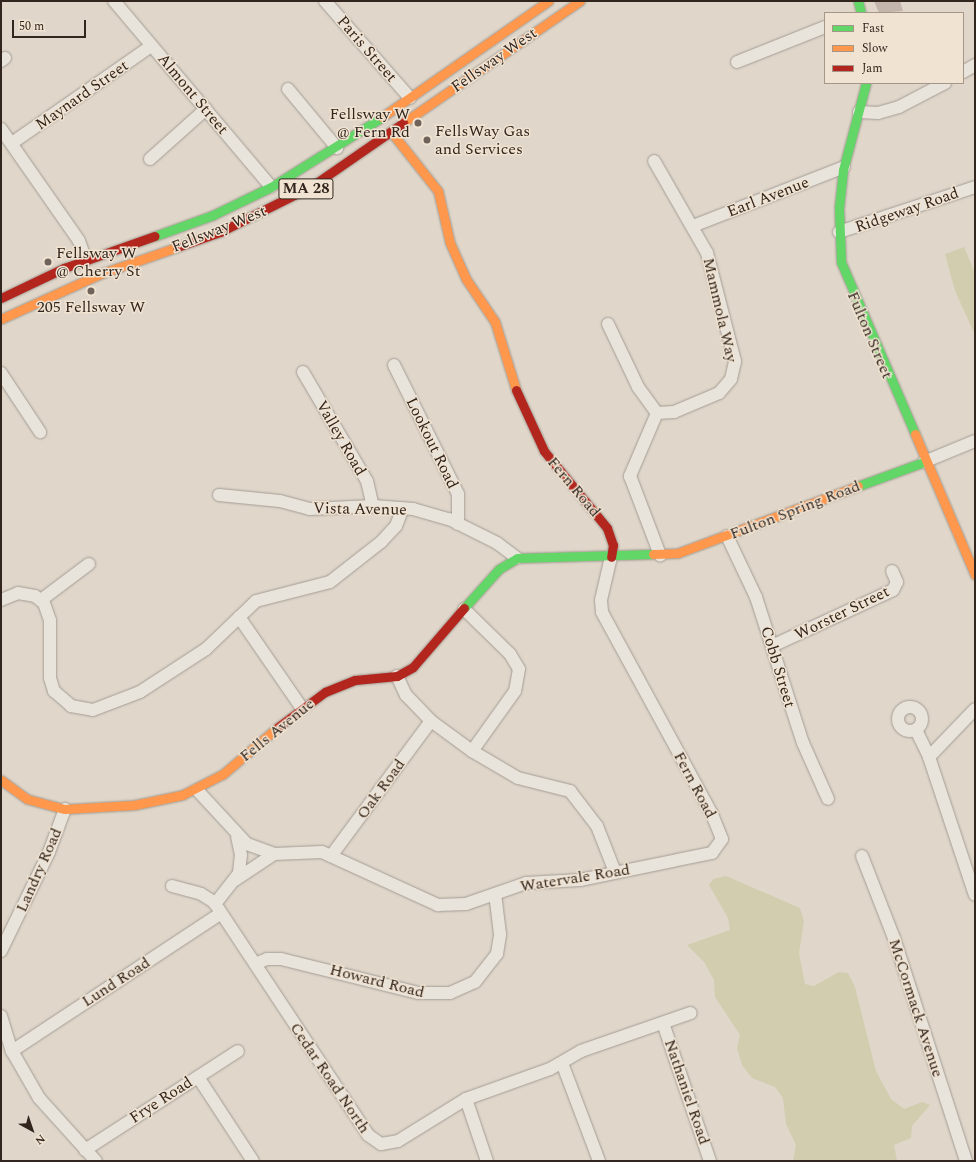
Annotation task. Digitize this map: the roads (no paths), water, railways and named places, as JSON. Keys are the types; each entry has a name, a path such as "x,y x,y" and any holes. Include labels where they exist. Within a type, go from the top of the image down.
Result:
{"street":[{"name":"Almont Street","path":"114,1 271,187"},
{"name":"Paris Street","path":"325,1 410,98"},
{"name":"Fellsway West","path":"1,319 92,277 243,222 312,186 392,133 580,1"},
{"path":"858,1 861,12"},
{"name":"Fellsway West","path":"1,298 86,260 214,215 271,187 337,148 410,98 543,2"},
{"path":"737,62 824,27"},
{"name":"Maynard Street","path":"12,143 152,46"},
{"path":"964,71 975,65"},
{"name":"Fulton Street","path":"866,84 844,167 839,232 840,257 849,285 924,462 975,575"},
{"path":"859,112 878,113 899,107 943,84"},
{"path":"288,89 337,148"},
{"path":"150,159 206,109"},
{"path":"1,129 79,241 86,260"},
{"name":"Fern Road","path":"392,133 438,191 450,243 466,278 494,322 519,401 544,451 607,528 613,545 601,600 603,617 712,814 722,838 719,847"},
{"name":"Mammola Way","path":"654,161 707,252 735,366 728,385 719,393 674,412 658,413"},
{"name":"Earl Avenue","path":"693,226 844,167"},
{"name":"Ridgeway Road","path":"839,232 975,187"},
{"path":"608,324 638,387 658,413 630,476 660,555"},
{"name":"Lookout Road","path":"394,365 458,494 458,524"},
{"name":"Valley Road","path":"304,372 367,481 373,506"},
{"path":"1,373 40,432"},
{"name":"Fulton Spring Road","path":"611,557 678,553 924,462 975,441"},
{"name":"Vista Avenue","path":"219,495 280,501 310,509 373,506 403,508 458,524 497,543 517,558"},
{"path":"1,600 18,593 41,600 50,620 51,684 67,704 84,710 109,706 140,692 216,642 239,617 267,596 307,591 330,582 381,542 396,526 403,508"},
{"name":"Cobb Street","path":"727,536 756,596 805,751 828,799"},
{"path":"517,558 611,557"},
{"name":"Fells Avenue","path":"1,781 27,799 65,809 147,803 197,790 243,758 301,708 338,685 355,680 397,676 421,660 499,569 517,558"},
{"path":"41,600 89,564"},
{"name":"Worster Street","path":"772,646 893,590 897,582 892,571"},
{"path":"464,609 510,654 519,669 515,691 472,751"},
{"path":"239,617 301,708"},
{"path":"397,676 406,695 430,721 472,751 518,778 570,791 597,826 615,872"},
{"path":"929,757 975,709"},
{"name":"Oak Road","path":"331,856 430,721"},
{"path":"916,730 929,757 975,895"},
{"path":"197,790 237,836 274,854"},
{"name":"Landry Road","path":"1,951 49,852 65,809"},
{"name":"Lund Road","path":"12,1051 218,909 234,882 242,860 237,836"},
{"name":"Watervale Road","path":"234,882 274,854 305,851 331,856 431,904 458,905 495,895 526,883 570,882 615,872 702,857 719,847"},
{"name":"McCormack Avenue","path":"862,856 892,931 966,1161"},
{"name":"Cedar Road North","path":"172,886 206,896 218,909 374,1140 385,1144 396,1142 466,1099 562,1063 581,1051 691,1013"},
{"name":"Howard Road","path":"255,964 267,959 281,959 418,993 450,993 475,982 494,958 500,934 495,895"},
{"path":"1,1016 12,1051 40,1098 84,1150 96,1161"},
{"name":"Nathaniel Road","path":"663,1023 710,1161"},
{"name":"Frye Road","path":"84,1150 238,1051"},
{"path":"562,1063 599,1161"},
{"path":"198,1077 253,1161"},
{"path":"466,1099 487,1161"}],"place":[{"name":"Fellsway W @ Fern Rd","path":"418,123"},
{"name":"FellsWay Gas and Services","path":"427,140"},
{"name":"Fellsway W @ Cherry St","path":"48,262"},
{"name":"205 Fellsway W","path":"91,291"}]}
